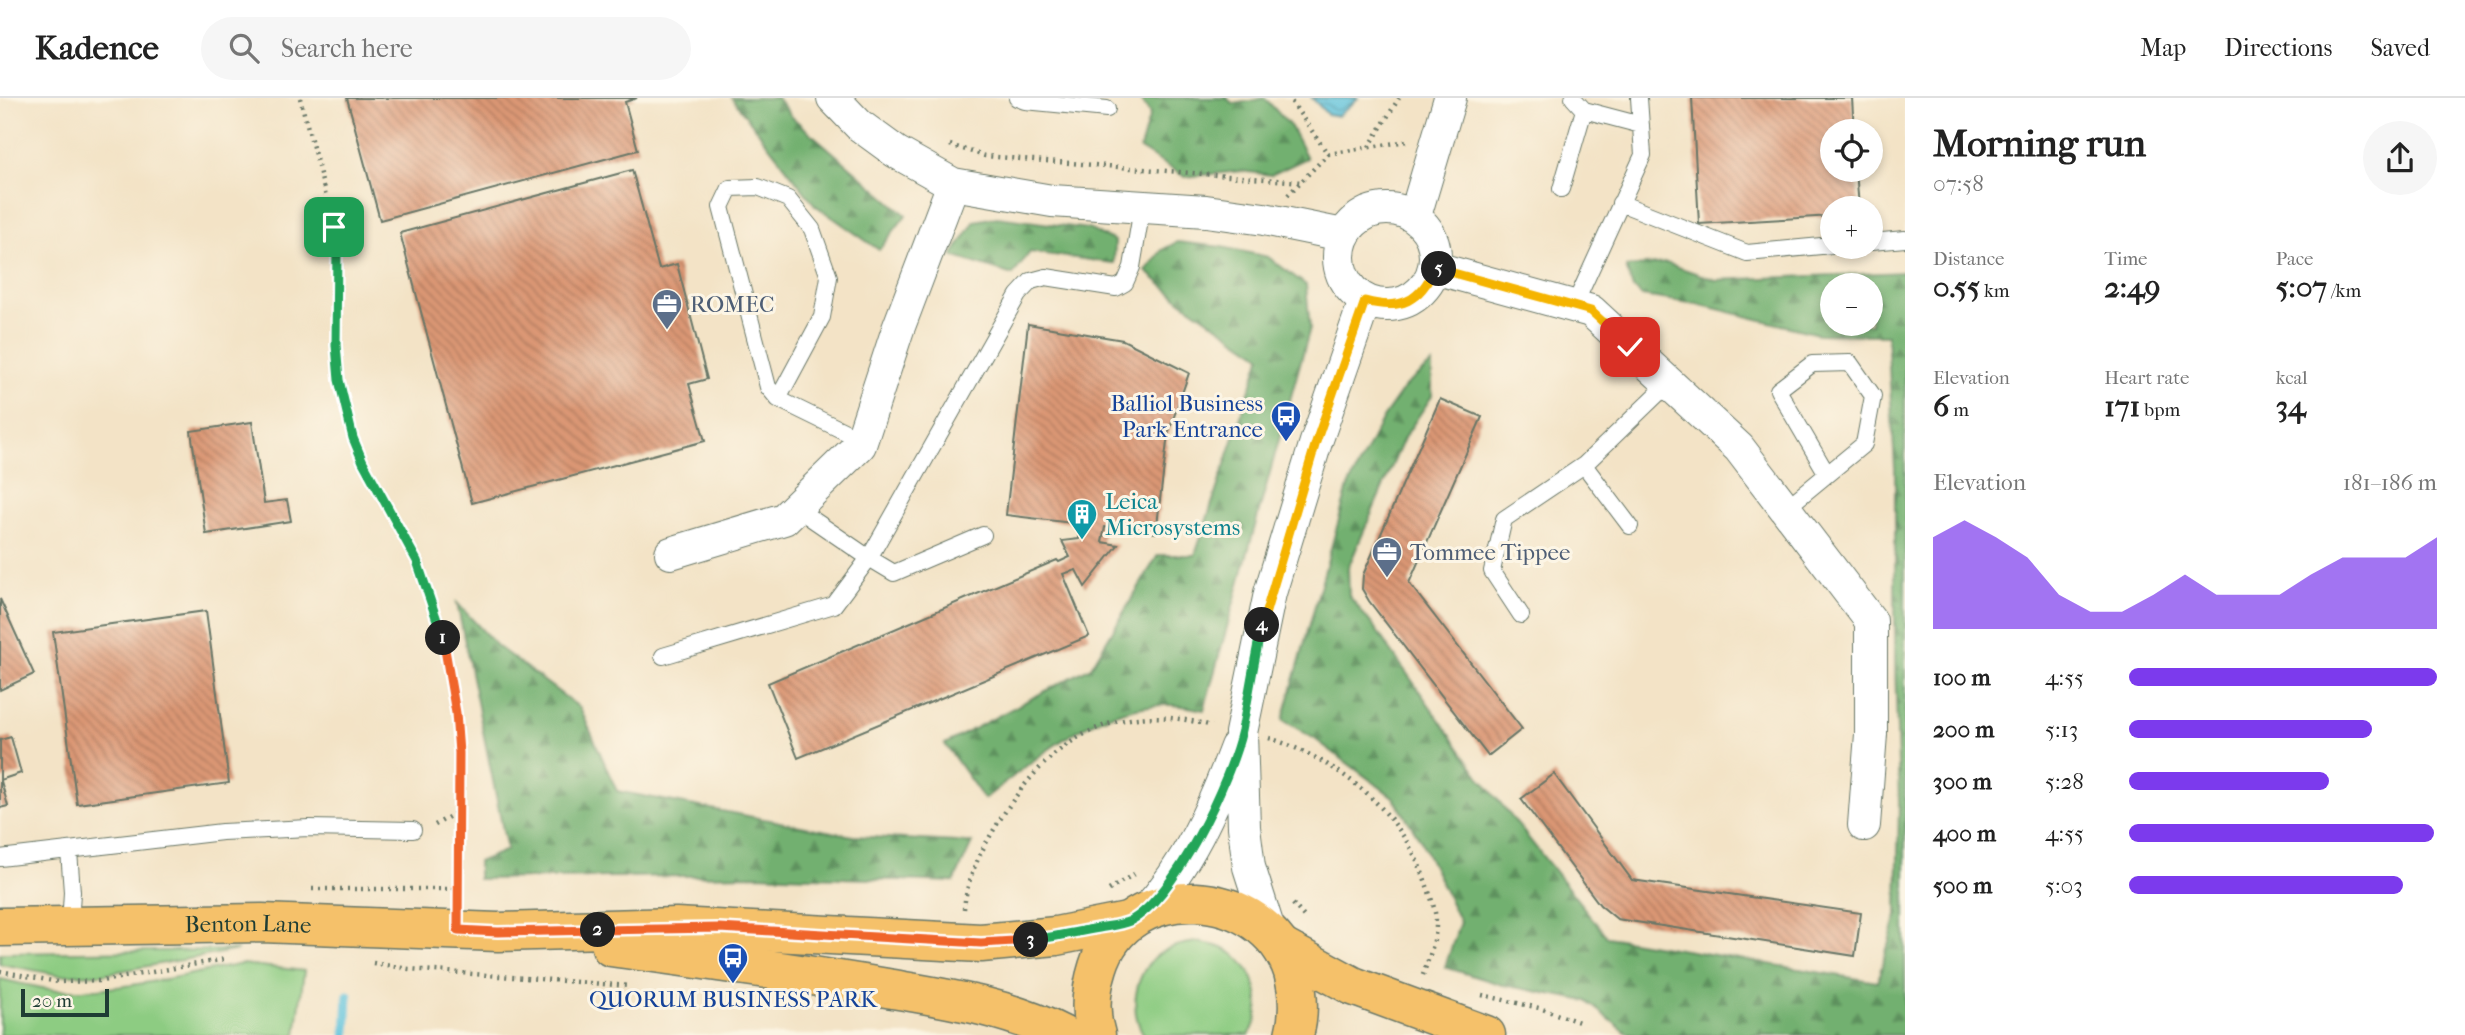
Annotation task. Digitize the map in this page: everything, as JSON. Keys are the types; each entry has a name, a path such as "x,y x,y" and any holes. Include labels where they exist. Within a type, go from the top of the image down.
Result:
{"main road":[{"name":"Benton Lane","path":"0,927 262,923 498,932 697,928 981,943 1056,936 1135,918 1164,905 1182,902 1216,904 1288,935"},
{"path":"1096,1035 1092,987 1101,956 1135,918"},
{"name":"Benton Lane","path":"498,932 781,971 938,997 1003,1013 1062,1035"},
{"path":"1288,935 1299,1003 1294,1035"},
{"path":"1288,935 1353,986 1486,1035"}],"street":[{"path":"833,98 859,125 896,152 953,184 1052,201 1206,211 1264,219 1343,235"},
{"path":"1415,216 1450,98"},
{"path":"671,553 784,519 860,445 898,330 953,184"},
{"path":"1385,208 1405,211 1415,216 1427,228 1436,250 1435,268 1427,286 1412,299 1389,305 1365,301 1354,293 1343,279 1338,260 1343,235 1356,219 1374,210 1385,208"},
{"path":"1435,268 1591,311 1739,448 1871,621 1871,734 1864,825"},
{"path":"1135,918 1181,867 1211,811 1241,733 1257,648 1274,581 1316,442 1365,301"},
{"path":"1241,733 1244,827 1249,867 1288,935"}],"lane":[{"path":"1017,98 1107,109"},
{"path":"1574,306 1643,155 1639,98"},
{"path":"1561,189 1579,104 1640,125"},
{"path":"778,399 822,317 829,277 812,229 788,199 758,187 730,188 721,207 768,387 778,399 862,440"},
{"path":"1620,203 1747,253 1820,246"},
{"path":"663,656 834,605 869,558 1018,295 1031,281 1046,277 1116,288 1125,283 1132,267 1142,208"},
{"path":"1883,241 1905,239"},
{"path":"1785,509 1864,444 1873,396 1850,363 1812,363 1778,390 1827,474"},
{"path":"1521,615 1492,571 1504,519 1584,465 1669,383"},
{"path":"1584,465 1630,526"},
{"path":"796,508 894,573 983,535"},
{"path":"0,858 222,832 309,828 413,830"},
{"path":"69,851 72,892 70,925"}],"path":[{"path":"300,98 334,227 337,250 336,345 339,380 353,438 363,462 417,561 440,628 451,674 459,753 458,930"},
{"path":"1289,98 1328,154"},
{"path":"1368,147 1399,98"},
{"path":"1264,219 1328,154 1438,136"},
{"path":"941,140 985,156 1301,182"},
{"path":"963,920 968,882 989,836 1032,773 1071,740 1093,729 1138,718 1174,717 1269,738 1308,753 1340,773 1384,810 1415,855 1434,905 1435,934 1421,981 1434,984"},
{"path":"1107,891 1140,870"},
{"path":"1287,893 1303,917 1288,935"},
{"path":"0,971 58,982 102,981 233,958"},
{"path":"365,962 410,970 635,987"},
{"path":"1474,993 1539,1008 1582,1023"}],"green space":[{"path":"732,98 777,98 793,118 906,215 879,250 815,205"},
{"path":"1140,98 1226,98 1234,104 1265,98 1291,127 1307,158 1271,175 1241,171 1185,177 1140,149 1150,114"},
{"path":"997,217 1088,229 1115,241 1114,263 1030,252 1013,275 952,256 975,221"},
{"path":"1177,242 1222,247 1268,257 1306,285 1310,328 1204,710 1172,705 1145,706 1094,722 1048,750 984,799 945,744 1091,667 1158,555 1195,555 1261,356 1181,301 1146,271 1162,250"},
{"path":"1666,263 1716,280 1820,276 1820,334 1697,304 1642,296 1633,289 1626,267"},
{"path":"1905,272 1905,1035 1627,1033 1586,1001 1503,985 1445,967 1460,922 1421,841 1393,797 1315,739 1283,720 1348,487 1383,418 1407,384 1432,364 1432,396 1404,438 1348,568 1349,596 1375,628 1479,776 1607,937 1877,982 1897,916 1899,801 1895,659 1895,468 1887,335 1883,335 1881,273"},
{"path":"457,603 497,646 580,708 617,791 853,836 972,843 954,882 755,875 478,879 478,862 507,850"},
{"path":"1196,942 1229,951 1242,962 1254,981 1257,1014 1249,1035 1144,1035 1139,1025 1135,1003 1139,981 1144,971 1163,951"},
{"path":"238,950 103,974 60,975 0,964 0,953"},
{"path":"242,964 304,971 296,1035 0,1035 0,979 37,987 82,990 151,982"}],"water":[{"path":"1312,98 1358,98 1338,116 1327,114"}],"building":[{"path":"347,98 637,98 625,102 638,150 380,220"},
{"path":"1692,98 1852,98 1853,119 1820,119 1820,182 1857,182 1858,196 1820,196 1820,217 1699,224"},
{"path":"632,170 659,269 677,264 707,379 689,384 705,441 472,503 400,233"},
{"name":"Leica Microsystems","path":"1028,324 1123,340 1189,373 1168,434 1156,533 1105,527 1102,542 1118,545 1085,587 1076,570 1063,574 1089,636 798,758 768,683 1057,560 1059,562 1070,557 1062,541 1079,539 1081,524 1006,515"},
{"name":"Tommee Tippee","path":"1440,399 1482,417 1409,583 1522,729 1488,756 1362,589 1363,575"},
{"path":"252,422 264,503 287,500 291,521 206,534 191,431"},
{"path":"0,599 34,674 0,690"},
{"path":"206,611 229,783 77,804 53,632"},
{"path":"11,737 21,773 0,780 0,740"},
{"path":"1554,774 1632,880 1861,913 1855,956 1617,919 1600,905 1521,799"},
{"path":"0,782 8,806 0,808"}],"waterway":[{"path":"346,1035 348,995"}],"place":[{"name":"ROMEC","path":"667,331"},
{"name":"Balliol Business Park Entrance","path":"1286,443"},
{"name":"Leica Microsystems","path":"1082,541"},
{"name":"Tommee Tippee","path":"1387,579"},
{"name":"QUORUM BUSINESS PARK","path":"733,985"}],"route":[{"path":"334,227 337,250 336,345 339,380 353,438 363,462 417,561 430,595 451,674 459,753 458,930 498,932 719,928 981,943 1056,936 1127,922 1144,913 1181,867 1223,782 1241,733 1270,593 1316,442 1365,301 1381,306 1397,305 1412,299 1427,286 1435,268 1591,311 1630,347"}]}
